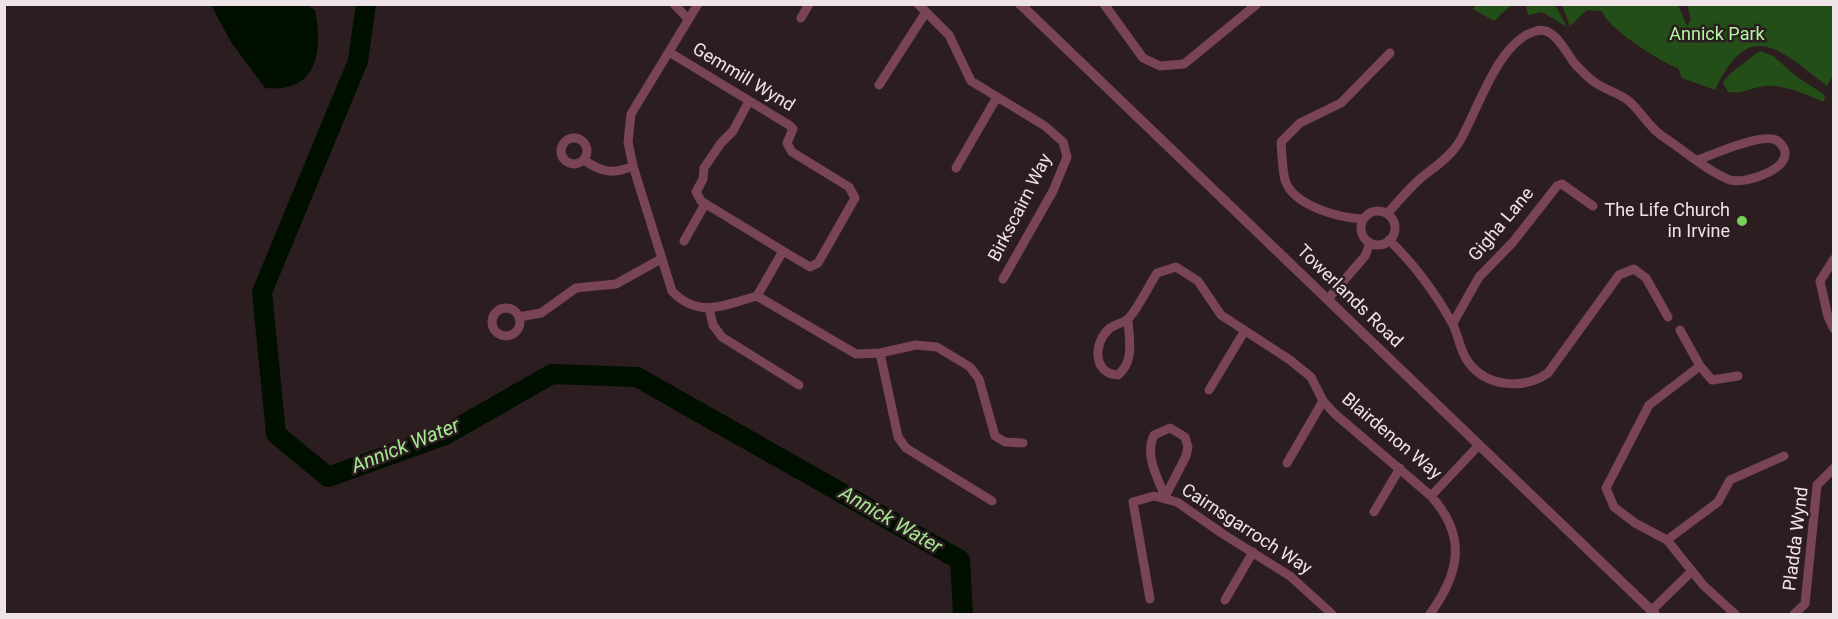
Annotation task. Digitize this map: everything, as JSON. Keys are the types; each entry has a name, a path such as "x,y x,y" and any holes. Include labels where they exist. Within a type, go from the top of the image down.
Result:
{"street":[{"path":"674,4 688,19"},
{"path":"698,4 631,114 628,142 633,166 672,291 682,301 696,307 709,308 757,296 856,354 915,345 937,347 970,367 979,380 995,436 1005,442 1023,443"},
{"path":"801,18 809,4"},
{"name":"Birkscairn Way","path":"918,4 949,35 970,81 1045,126 1063,142 1067,157 1053,191 1003,279"},
{"name":"Towerlands Road","path":"1020,4 1653,613"},
{"path":"1104,4 1143,58 1160,66 1184,64 1257,4"},
{"path":"879,85 926,12"},
{"path":"1387,214 1457,145 1477,101 1500,64 1517,43 1534,31 1542,30 1557,39 1589,79 1620,95 1654,130 1698,160 1737,181 1781,166 1787,157 1786,150 1780,143 1775,139 1767,138 1698,160"},
{"name":"Gemmill Wynd","path":"669,52 793,129 787,143 792,152 849,187 854,194 855,198 818,263 810,267 732,221 697,197 696,192 703,179 704,168 721,143 733,131 749,102"},
{"path":"1387,214 1374,212 1363,219 1344,219 1317,208 1293,192 1286,182 1281,142 1300,123 1341,103 1390,53"},
{"path":"956,168 997,97"},
{"path":"584,160 599,170 613,172 633,166"},
{"name":"Gigha Lane","path":"1453,323 1479,277 1514,242 1557,186 1562,184 1593,206"},
{"path":"684,241 705,204"},
{"path":"1363,219 1361,233 1370,243 1382,244 1389,240 1394,226 1387,214"},
{"path":"1389,240 1420,273 1453,323 1468,363 1485,378 1508,383 1532,383 1548,373 1619,275 1634,269 1646,278 1668,317"},
{"path":"1328,299 1365,256 1370,243"},
{"path":"757,296 783,251"},
{"path":"519,317 541,313 576,288 616,284 661,259"},
{"path":"1833,259 1820,281 1833,329"},
{"name":"Blairdenon Way","path":"1128,319 1130,357 1127,367 1118,375 1108,374 1102,370 1099,361 1102,338 1109,328 1128,319 1157,273 1176,267 1198,281 1221,315 1290,360 1311,377 1323,401 1335,414 1431,496 1479,445"},
{"path":"709,308 713,325 722,337 799,385"},
{"path":"1680,330 1700,366 1712,380 1738,376"},
{"path":"1209,390 1244,332"},
{"path":"880,352 898,437 906,448 992,501"},
{"path":"1700,366 1648,405 1606,488 1614,507 1635,523 1667,540 1692,571 1735,615"},
{"path":"1287,463 1323,401"},
{"path":"1170,428 1185,438 1188,447 1165,497 1153,466 1150,447 1154,435 1170,428"},
{"path":"1667,540 1718,502 1730,480 1784,456"},
{"path":"1374,512 1400,468"},
{"name":"Pladda Wynd","path":"1794,615 1805,604 1817,485 1833,468"},
{"name":"Cairnsgarroch Way","path":"1150,599 1133,502 1154,496 1165,497 1196,513 1223,534 1290,576 1332,615"},
{"path":"1430,615 1450,583 1456,552 1449,522 1431,496"},
{"path":"1225,600 1253,552"},
{"path":"1653,613 1692,571"}],"green space":[{"name":"Annick Park","path":"1608,4 1678,5 1687,26 1691,19 1687,5 1833,5 1833,75 1827,86 1779,52 1766,47 1753,47 1740,53 1728,67 1715,90 1682,78 1678,68 1647,52 1623,34 1613,26 1602,11 1587,10 1570,26 1562,5 1603,5 1604,7"},
{"path":"1476,5 1511,5 1494,21 1473,9"},
{"path":"1526,5 1555,5 1567,27 1542,12 1528,15"},
{"path":"1760,51 1773,56 1796,76 1825,95 1824,102 1795,91 1772,86 1728,92 1723,83 1725,80"}],"shaded area":[{"path":"211,5 307,5 315,10 317,25 317,54 313,66 296,84 283,88 265,88 231,42"}],"waterway":[{"name":"Annick Water","path":"366,4 358,61 262,292 276,434 328,477 445,435 552,374 637,377 960,560 963,614"}],"place":[{"name":"The Life Church in Irvine","path":"1742,221"}]}
